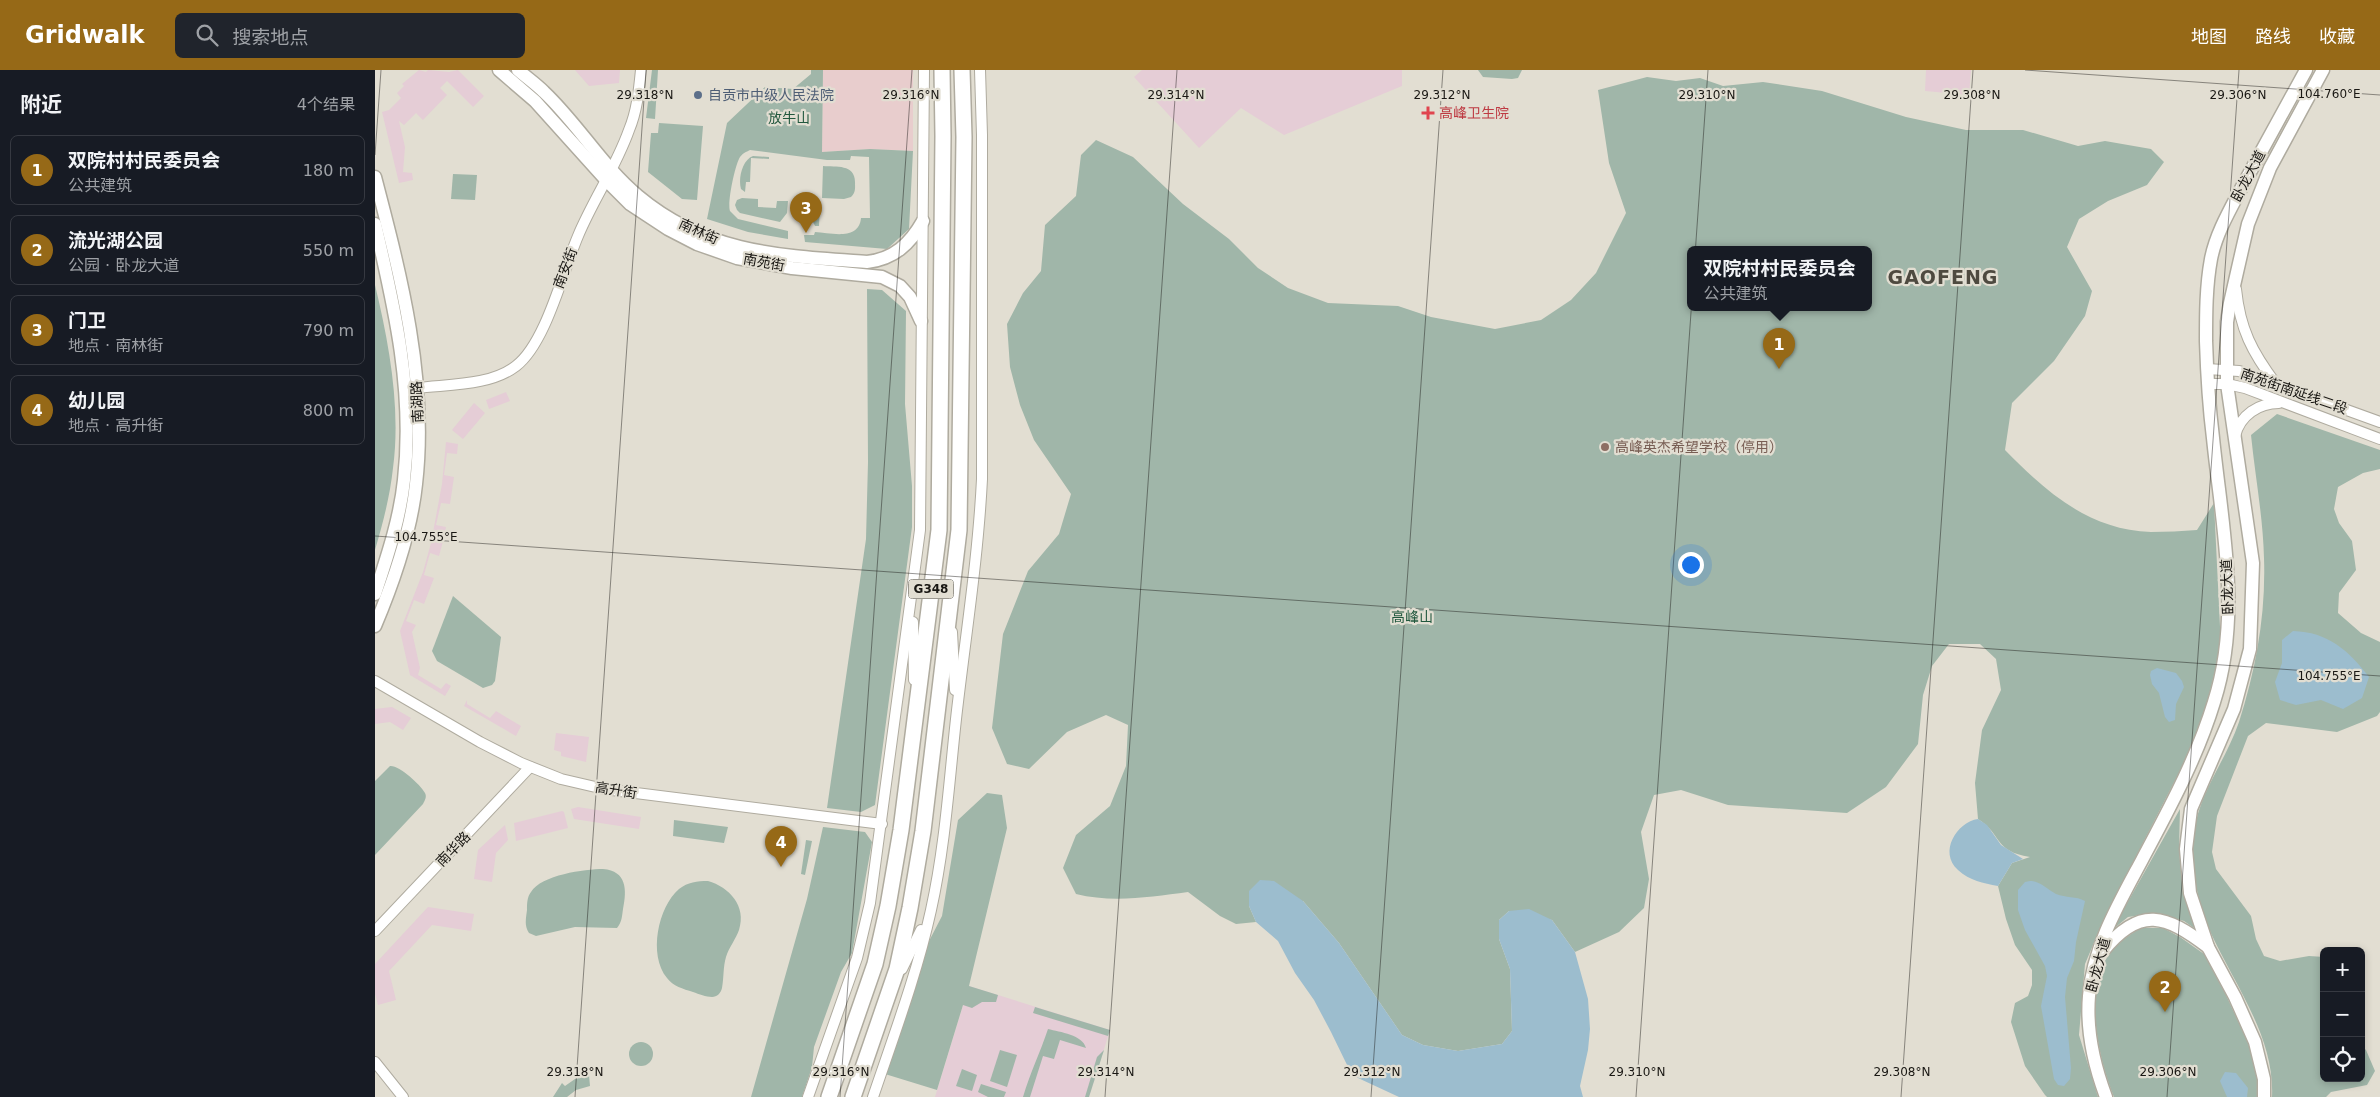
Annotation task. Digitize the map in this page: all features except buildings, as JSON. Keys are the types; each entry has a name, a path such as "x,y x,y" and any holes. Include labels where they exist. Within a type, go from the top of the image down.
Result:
{"highway":[{"name":"G348","path":"829,1097 875,964 889,906 901,830 939,530 942,70"},
{"name":"G348","path":"853,1097 889,994 910,908 923,832 959,530 961,481 962,70"}],"main road":[{"name":"南林街","path":"499,70 535,101 609,175 674,220 710,238 739,248 767,254 867,262 880,261 905,247 923,221"},
{"name":"南林街","path":"518,70 545,93 609,175"},
{"name":"卧龙大道","path":"2106,1097 2099,1078 2088,1032 2089,996 2096,959 2111,919 2193,760 2215,701 2227,642 2230,600 2227,558 2207,369 2207,304 2211,258 2227,217 2306,70"},
{"name":"卧龙大道","path":"2264,1097 2264,1079 2255,1042 2235,997 2208,947 2190,893 2187,849 2191,809 2235,709 2250,649 2253,563 2226,369 2229,309 2234,277 2247,224 2270,168 2323,70"},
{"name":"南苑街","path":"609,175 630,204 668,229 721,253 766,264 867,275 889,280 900,286 909,297 921,321"},
{"name":"南湖路","path":"375,176 409,321 417,388 416,484 398,560 375,626"},
{"name":"南湖路","path":"375,224 390,288 407,388 404,481 398,515 375,594"},
{"path":"2207,304 2213,318 2219,320 2229,309"},
{"path":"2213,438 2215,424 2218,421 2229,423 2234,436"},
{"path":"2096,959 2115,935 2131,924 2152,920 2169,922 2185,929 2208,947"}],"street":[{"name":"南安街","path":"417,388 487,379 507,372 525,357 540,334 578,236 629,130 639,90 641,70"},
{"path":"808,1097 857,958 870,903 920,530 924,70"},
{"path":"873,1097 910,990 931,909 947,814 956,719 979,536 982,479 980,70"},
{"path":"2234,277 2238,310 2243,329 2251,348 2277,385"},
{"name":"南苑街南延线二段","path":"2207,369 2239,371 2380,422"},
{"name":"南苑街南延线二段","path":"2208,384 2227,384 2286,403 2380,439"},
{"path":"2234,436 2237,427 2256,408 2267,403 2286,403"},
{"path":"913,591 915,709"},
{"path":"951,592 956,719"},
{"name":"高升街","path":"375,680 480,742 530,767 561,779 604,789 881,824"},
{"name":"南华路","path":"375,932 530,767"},
{"path":"889,994 931,909"},
{"path":"375,1062 403,1097"}],"shaded area":[{"path":"419,70 426,72 428,70 449,72 458,70 484,96 473,107 447,81 440,88 447,95 423,120 416,113 404,125 399,121 405,147 403,172 412,173 413,180 399,183 382,112 389,110 401,98 397,93 404,86 402,84"},
{"path":"575,70 620,70 619,83 589,86"},
{"path":"823,70 913,70 913,151 870,149 822,152"},
{"path":"1142,70 1402,70 1402,86 1284,135 1241,108 1199,148 1134,77"},
{"path":"1926,70 1971,70 1969,95 1925,91"},
{"path":"506,392 510,401 489,409 486,400"},
{"path":"474,403 485,413 463,439 452,430"},
{"path":"446,442 458,444 457,454 447,453 444,475 454,477 450,504 441,503 436,525 446,527 442,545 439,556 430,553 424,575 434,578 424,604 414,600 406,621 416,625 412,632 420,668 418,675 441,689 446,683 451,686 445,696 410,675 400,631 423,572 431,543 442,484"},
{"path":"467,700 467,704 490,718 496,711 521,726 516,736 464,706"},
{"path":"392,707 411,718 403,730 390,722 375,724 375,709"},
{"path":"556,733 589,737 586,762 561,756 561,752 554,750"},
{"path":"578,807 641,817 639,829 574,819 571,809"},
{"path":"564,812 568,828 516,841 514,823"},
{"path":"505,825 508,840 496,853 492,882 474,879 478,850"},
{"path":"428,907 474,914 471,931 432,925 389,971 396,1000 378,1005 375,994 375,964"},
{"path":"969,986 1110,1030 1089,1097 935,1097"}],"green space":[{"path":"652,70 658,70 655,119 646,118"},
{"name":"放牛山","path":"811,70 823,70 822,152 870,149 913,151 909,229 887,249 805,242 804,235 814,235 815,232 850,233 859,225 861,218 870,218 869,157 851,156 850,160 827,160 750,150 740,157 736,168 729,207 730,211 738,219 788,231 788,239 748,232 707,219 727,123 765,87 793,89 811,74"},
{"path":"1478,70 1522,70 1518,78 1512,79 1483,77"},
{"name":"高峰山","path":"1647,77 1676,81 1700,78 1723,86 1763,82 1822,91 1906,117 1966,130 2023,130 2078,146 2105,141 2151,149 2164,162 2147,185 2108,201 2079,219 2067,247 2092,291 2085,316 2054,361 2012,403 2005,450 2036,480 2070,506 2088,516 2129,530 2168,532 2197,530 2214,503 2221,647 2207,703 2187,757 2104,919 2085,964 2079,1035 2098,1097 2047,1097 2025,1066 2011,1022 2015,1003 2028,996 2032,985 2032,970 2015,945 1998,886 2012,863 2030,857 2010,851 2004,847 1986,825 1978,819 1975,783 1982,730 2001,690 1996,659 1980,644 1949,644 1932,666 1923,695 1918,744 1886,787 1847,813 1728,805 1681,790 1654,795 1641,832 1649,879 1644,908 1619,932 1575,952 1552,920 1509,911 1499,920 1499,939 1510,969 1512,1031 1502,1044 1458,1051 1423,1045 1402,1035 1339,943 1303,901 1249,906 1256,922 1236,924 1220,916 1188,892 1118,899 1076,894 1063,868 1076,835 1110,806 1126,766 1128,725 1106,715 1067,732 1029,769 1007,764 992,728 1003,634 1028,571 1059,534 1071,494 1034,440 1020,405 1010,367 1007,324 1023,293 1041,271 1045,225 1076,196 1081,155 1096,140 1133,157 1183,204 1229,239 1258,268 1288,288 1328,303 1398,306 1431,317 1495,329 1541,320 1571,300 1596,273 1626,213 1609,163 1598,90"},
{"path":"659,123 703,126 697,200 682,199 648,172 651,133 658,133"},
{"path":"753,156 769,157 769,159 751,158 750,182 746,182 745,192 741,189 740,185 741,175 746,161"},
{"path":"823,166 844,168 852,172 855,188 851,197 844,199 822,198"},
{"path":"453,174 477,175 475,200 451,199"},
{"path":"742,198 758,199 758,207 776,208 777,201 788,201 787,213 780,222 740,213 735,205 737,200"},
{"path":"810,203 820,204 819,226 815,226 809,214"},
{"path":"375,285 389,353 396,422 390,489 375,550"},
{"path":"867,289 882,290 906,311 905,404 912,486 912,527 875,805 861,812 827,808 866,539 868,462"},
{"path":"2277,414 2380,450 2380,469 2363,473 2338,487 2334,509 2339,523 2352,541 2356,570 2339,593 2338,613 2361,633 2380,642 2380,712 2377,716 2337,732 2266,723 2248,736 2217,816 2212,852 2216,869 2251,916 2256,939 2264,956 2280,961 2309,956 2320,957 2320,1082 2365,1082 2366,1050 2375,1071 2367,1085 2331,1092 2326,1097 2272,1097 2271,1074 2260,1031 2209,929 2199,900 2195,879 2193,849 2194,831 2198,814 2210,783 2239,722 2259,641 2263,600 2264,558 2261,512 2251,435"},
{"path":"453,596 501,637 495,681 492,685 483,688 437,661 432,651"},
{"path":"390,766 399,769 414,780 426,797 423,804 375,855 375,781"},
{"path":"987,793 1002,795 1007,828 969,986 998,995 996,1002 982,1002 972,1008 963,1005 937,1090 885,1074 928,943 942,916 958,820"},
{"path":"2180,809 2179,850 2183,894 2197,930 2184,921 2155,913 2128,917 2112,930"},
{"path":"674,820 728,827 724,843 673,836"},
{"path":"823,827 865,832 872,842 852,953 841,972 814,1047 812,1067 802,1097 751,1097 807,899"},
{"path":"806,840 812,841 805,875 801,874"},
{"path":"603,869 617,873 625,889 621,919 617,928 575,927 536,936 529,933 526,928 527,901 536,886 553,877 564,874"},
{"path":"708,881 723,888 734,899 738,906 741,921 738,933 726,957 720,993 712,997 682,988 669,981 661,968 657,944 661,919 672,897 679,889 686,885"},
{"path":"2141,928 2163,928 2180,937 2204,954 2226,995 2249,1045 2258,1083 2257,1097 2114,1097 2099,1048 2095,1011 2096,993 2099,976 2108,956 2121,942"},
{"path":"1035,1007 1110,1030 1108,1036 1033,1013"},
{"path":"1048,1029 1076,1037 1086,1048 1060,1040 1054,1059 1043,1056 1030,1097 1023,1097 1029,1080"},
{"path":"641,1042 649,1046 653,1054 649,1062 641,1066 633,1062 629,1054 633,1046"},
{"path":"1000,1050 1017,1055 1007,1087 990,1081"},
{"path":"1104,1050 1089,1097 1085,1097 1097,1057"},
{"path":"962,1069 977,1075 972,1091 956,1086"},
{"path":"589,1075 590,1086 576,1090 567,1097 553,1097 562,1083 565,1086 575,1079"},
{"path":"981,1084 1006,1092 1004,1097 988,1097 978,1092"}],"water":[{"path":"2293,631 2317,635 2336,644 2345,651 2369,677 2362,698 2343,709 2321,700 2296,705 2280,700 2275,682 2282,663 2282,640"},
{"path":"2157,668 2176,673 2184,687 2176,704 2175,720 2169,722 2165,717 2159,693 2152,684 2150,675 2151,671"},
{"path":"1978,819 1987,825 2001,845 2023,859 2012,863 1998,886 1967,877 1952,863 1950,847 1957,832 1970,821"},
{"path":"1260,880 1274,881 1303,901 1339,943 1402,1035 1423,1045 1458,1051 1502,1044 1512,1031 1510,969 1499,939 1499,920 1509,911 1529,909 1552,920 1575,952 1588,999 1590,1029 1588,1050 1580,1086 1583,1097 1399,1097 1358,1078 1349,1069 1314,1000 1295,973 1278,941 1256,922 1249,906 1249,891"},
{"path":"2030,881 2041,884 2056,894 2085,901 2074,961 2067,978 2065,997 2071,1068 2070,1079 2064,1086 2058,1085 2054,1079 2041,1006 2047,976 2045,966 2025,930 2018,910 2018,890 2025,882"},
{"path":"2225,1072 2236,1073 2248,1088 2247,1097 2227,1097 2220,1081"}],"place":[{"name":"自贡市中级人民法院","path":"698,95"},
{"name":"高峰卫生院","path":"1428,113"},
{"name":"门卫","path":"806,233"},
{"name":"双院村村民委员会","path":"1779,369"},
{"name":"高峰英杰希望学校（停用）","path":"1605,447"},
{"name":"幼儿园","path":"781,867"},
{"name":"流光湖公园","path":"2165,1012"}],"district":[{"name":"GAOFENG","path":"1943,277"}]}
